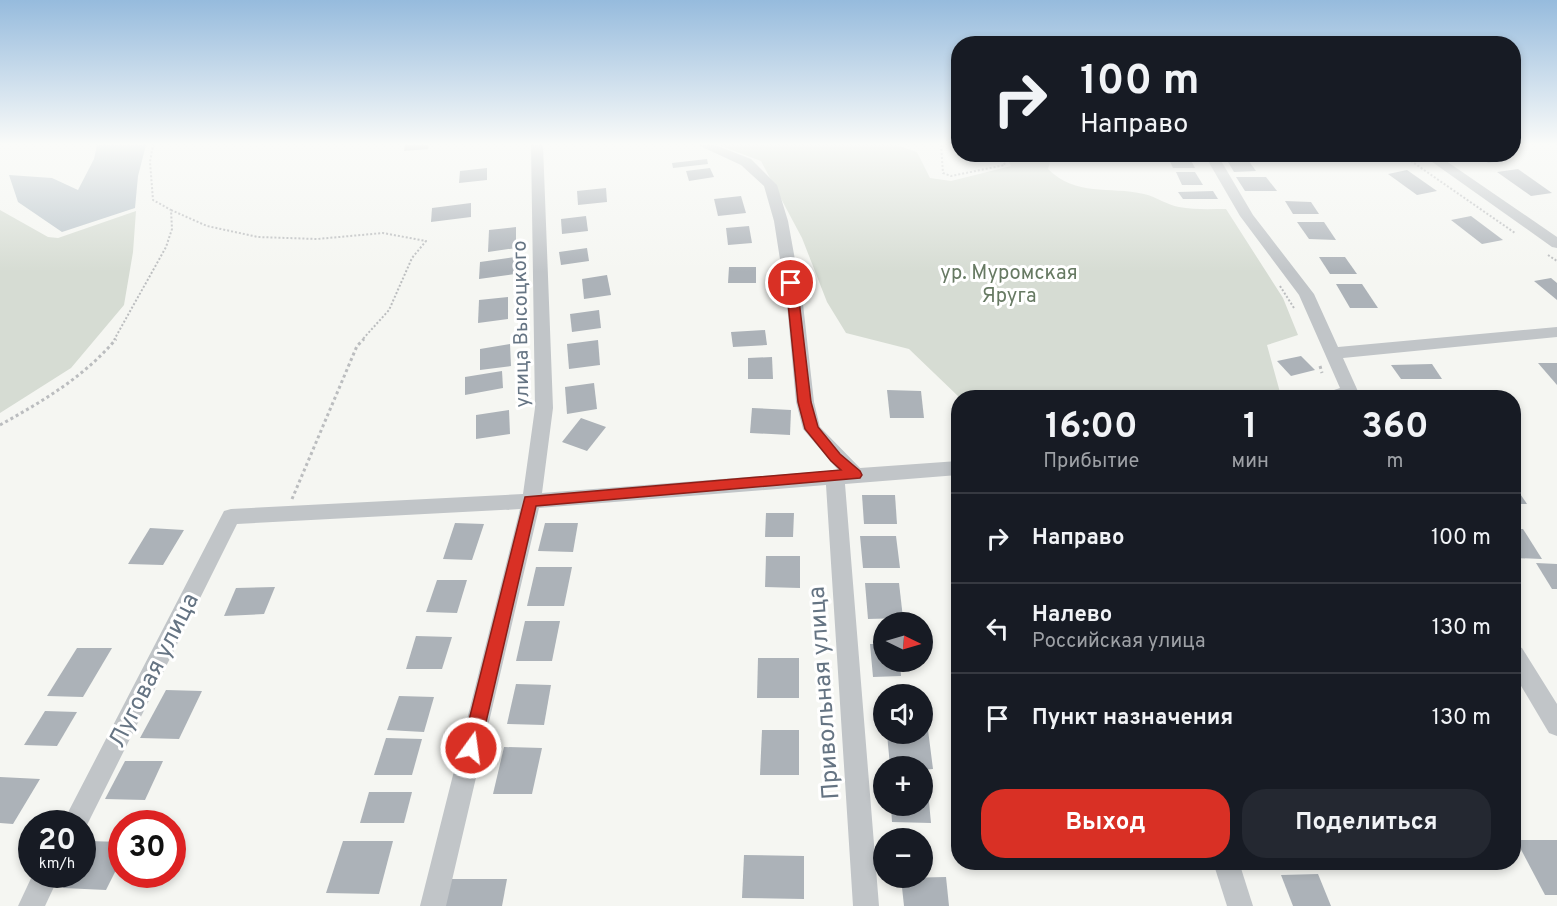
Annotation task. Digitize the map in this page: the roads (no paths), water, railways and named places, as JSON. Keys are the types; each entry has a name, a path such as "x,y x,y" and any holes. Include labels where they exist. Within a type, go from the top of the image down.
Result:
{"street":[{"name":"улица Высоцкого","path":"433,906 531,501 544,408 538,187"},
{"path":"771,187 781,221 795,304 805,402 812,429 836,457 845,476"},
{"path":"1230,187 1247,216 1306,294 1349,390"},
{"path":"1471,187 1552,249"},
{"path":"1333,352 1557,332"},
{"path":"531,501 951,468"},
{"name":"Привольная улица","path":"845,476 866,906"},
{"name":"Луговая улица","path":"81,810 231,517 531,501"},
{"path":"1521,667 1557,725"},
{"path":"1229,870 1240,906"},
{"path":"31,906 40,888"}],"park label":[{"name":"ур. Муромская Яруга","path":"1009,284"}]}
